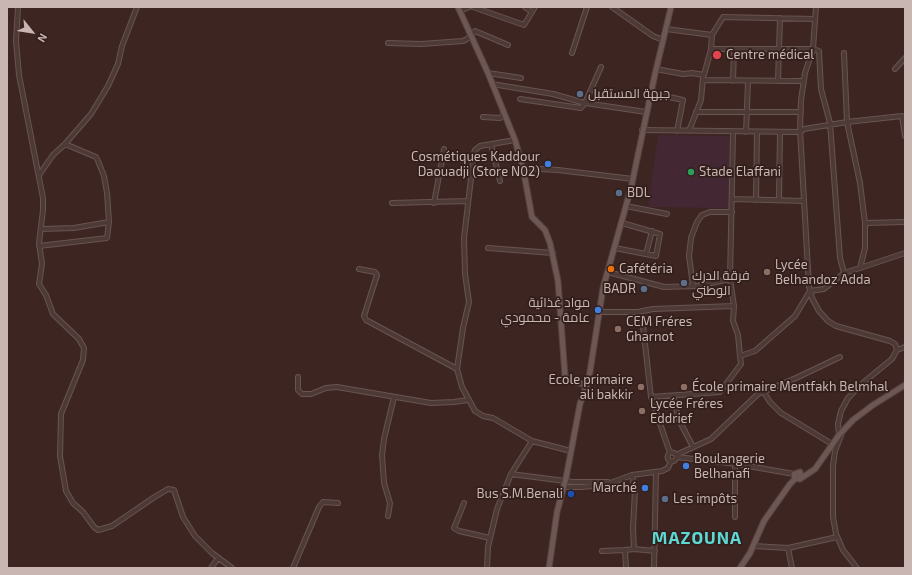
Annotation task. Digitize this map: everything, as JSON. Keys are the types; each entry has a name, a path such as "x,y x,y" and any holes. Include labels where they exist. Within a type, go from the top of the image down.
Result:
{"main road":[{"path":"549,568 558,512 565,484 580,404 587,385 592,364 603,288 633,179 650,93 671,7"},
{"path":"459,9 488,73 515,140 523,168 530,212 545,230 553,253 558,282 565,376 571,381 587,385"},
{"path":"741,567 754,546 764,521 797,476 815,469 832,444 858,416 886,396 905,385"},
{"path":"886,396 905,389"}],"street":[{"path":"18,7 16,41 18,69 39,175 43,210 39,246 42,264 39,279 40,288 46,295 53,314 79,339 84,348 83,360 65,402 60,426 60,456 63,479 69,496 98,530 112,526 168,489 174,490 180,512 187,525 201,543 232,568"},
{"path":"39,175 53,155 65,144 91,114 108,86 118,64 122,46 137,7"},
{"path":"459,9 469,7"},
{"path":"474,7 524,25 535,7"},
{"path":"525,7 532,12"},
{"path":"572,53 587,7"},
{"path":"612,7 653,36 663,40"},
{"path":"816,7 813,49 804,82 800,112 810,291 819,311 828,321 836,326 890,341 895,344 897,350"},
{"path":"689,131 701,100 703,77 711,49 712,36 722,17 815,19"},
{"path":"778,81 780,18"},
{"path":"666,29 712,36"},
{"path":"388,43 421,44 462,41 467,39 474,31 478,31 508,45"},
{"path":"711,49 813,49 819,51 821,89 830,124 840,258 844,273"},
{"path":"733,81 734,49"},
{"path":"844,53 847,122 860,183 865,224 865,248 860,268"},
{"path":"895,69 905,58"},
{"path":"520,99 578,109 585,103 601,67"},
{"path":"656,69 682,74 692,73 703,77 733,81 804,82"},
{"path":"488,73 521,78"},
{"path":"746,132 748,82"},
{"path":"492,84 553,94 585,103 646,112"},
{"path":"650,93 683,100 677,131"},
{"path":"696,112 800,112"},
{"path":"483,117 500,118 504,114"},
{"path":"642,130 800,132 804,129 830,124 904,116 905,136"},
{"path":"650,397 720,392 741,364 738,336 733,321 734,306 730,279 733,199 733,132"},
{"path":"756,200 757,132"},
{"path":"779,200 780,132"},
{"path":"515,140 480,146 475,150 467,202 464,253 469,302 463,328 457,369 462,387 468,400 478,414 493,418 532,441 571,451"},
{"path":"39,246 107,238 109,222 104,176 98,161 96,158 65,144"},
{"path":"491,144 500,181"},
{"path":"434,203 444,149"},
{"path":"523,168 558,170 633,179"},
{"path":"733,199 804,201"},
{"path":"392,203 467,202"},
{"path":"626,206 667,214"},
{"path":"694,286 689,256 691,238 697,222 702,215 710,212 732,212"},
{"path":"40,229 74,228 109,222"},
{"path":"865,224 905,222"},
{"path":"615,248 656,256 660,234 622,223"},
{"path":"646,254 652,231"},
{"path":"488,248 553,253"},
{"path":"740,356 754,351 795,316 810,291 824,288 844,273 905,253"},
{"path":"359,269 375,272 377,275 364,318 457,369"},
{"path":"608,272 664,287 694,286 730,279"},
{"path":"600,312 638,312 653,309 734,306"},
{"path":"638,312 643,326 650,397 670,453 668,457 671,461"},
{"path":"857,568 843,550 837,537 833,517 833,466 835,452 841,433 838,424 840,411 848,398 864,382 892,359 897,350 905,347"},
{"path":"511,474 565,484 609,482 632,475 656,472 668,468 671,461 676,456 711,439 763,391 796,378 840,357"},
{"path":"298,377 298,390 302,394 311,394 326,388 337,387 431,403 468,400"},
{"path":"763,391 770,402 781,413 832,444"},
{"path":"673,396 679,420 693,447"},
{"path":"388,516 390,503 384,483 382,455 384,439 394,397"},
{"path":"487,568 490,538 497,510 511,474 532,441"},
{"path":"670,453 676,456 735,463 797,476"},
{"path":"735,463 735,517"},
{"path":"654,568 656,472"},
{"path":"632,475 635,490 633,528 634,549"},
{"path":"293,568 319,507 324,502 338,504"},
{"path":"464,503 454,528 459,531 490,538"},
{"path":"754,546 788,548 821,542 837,537"},
{"path":"788,548 792,568"},
{"path":"602,551 634,549 655,551"},
{"path":"625,550 626,568"},
{"path":"212,568 218,558"}],"shaded area":[{"name":"Stade Elaffani","path":"658,135 729,136 729,208 648,207"}],"place":[{"name":"Centre médical","path":"717,55"},
{"name":"جبهة المستقبل","path":"580,94"},
{"name":"Cosmétiques Kaddour Daouadji (Store N02)","path":"548,164"},
{"name":"Stade Elaffani","path":"691,172"},
{"name":"BDL","path":"619,193"},
{"name":"Cafétéria","path":"611,269"},
{"name":"Lycée Belhandoz Adda","path":"767,272"},
{"name":"فرقة الدرك الوطني","path":"684,283"},
{"name":"BADR","path":"644,289"},
{"name":"مواد غذائية عامة - محمودي","path":"598,310"},
{"name":"CEM Fréres Gharnot","path":"618,329"},
{"name":"Ecole primaire ali bakkir","path":"641,387"},
{"name":"École primaire Mentfakh Belmhal","path":"684,387"},
{"name":"Lycée Fréres Eddrief","path":"642,411"},
{"name":"Boulangerie Belhanafi","path":"686,466"},
{"name":"Marché","path":"645,488"},
{"name":"Bus S.M.Benali","path":"571,494"},
{"name":"Les impôts","path":"665,499"}],"district":[{"name":"MAZOUNA","path":"697,538"}]}
